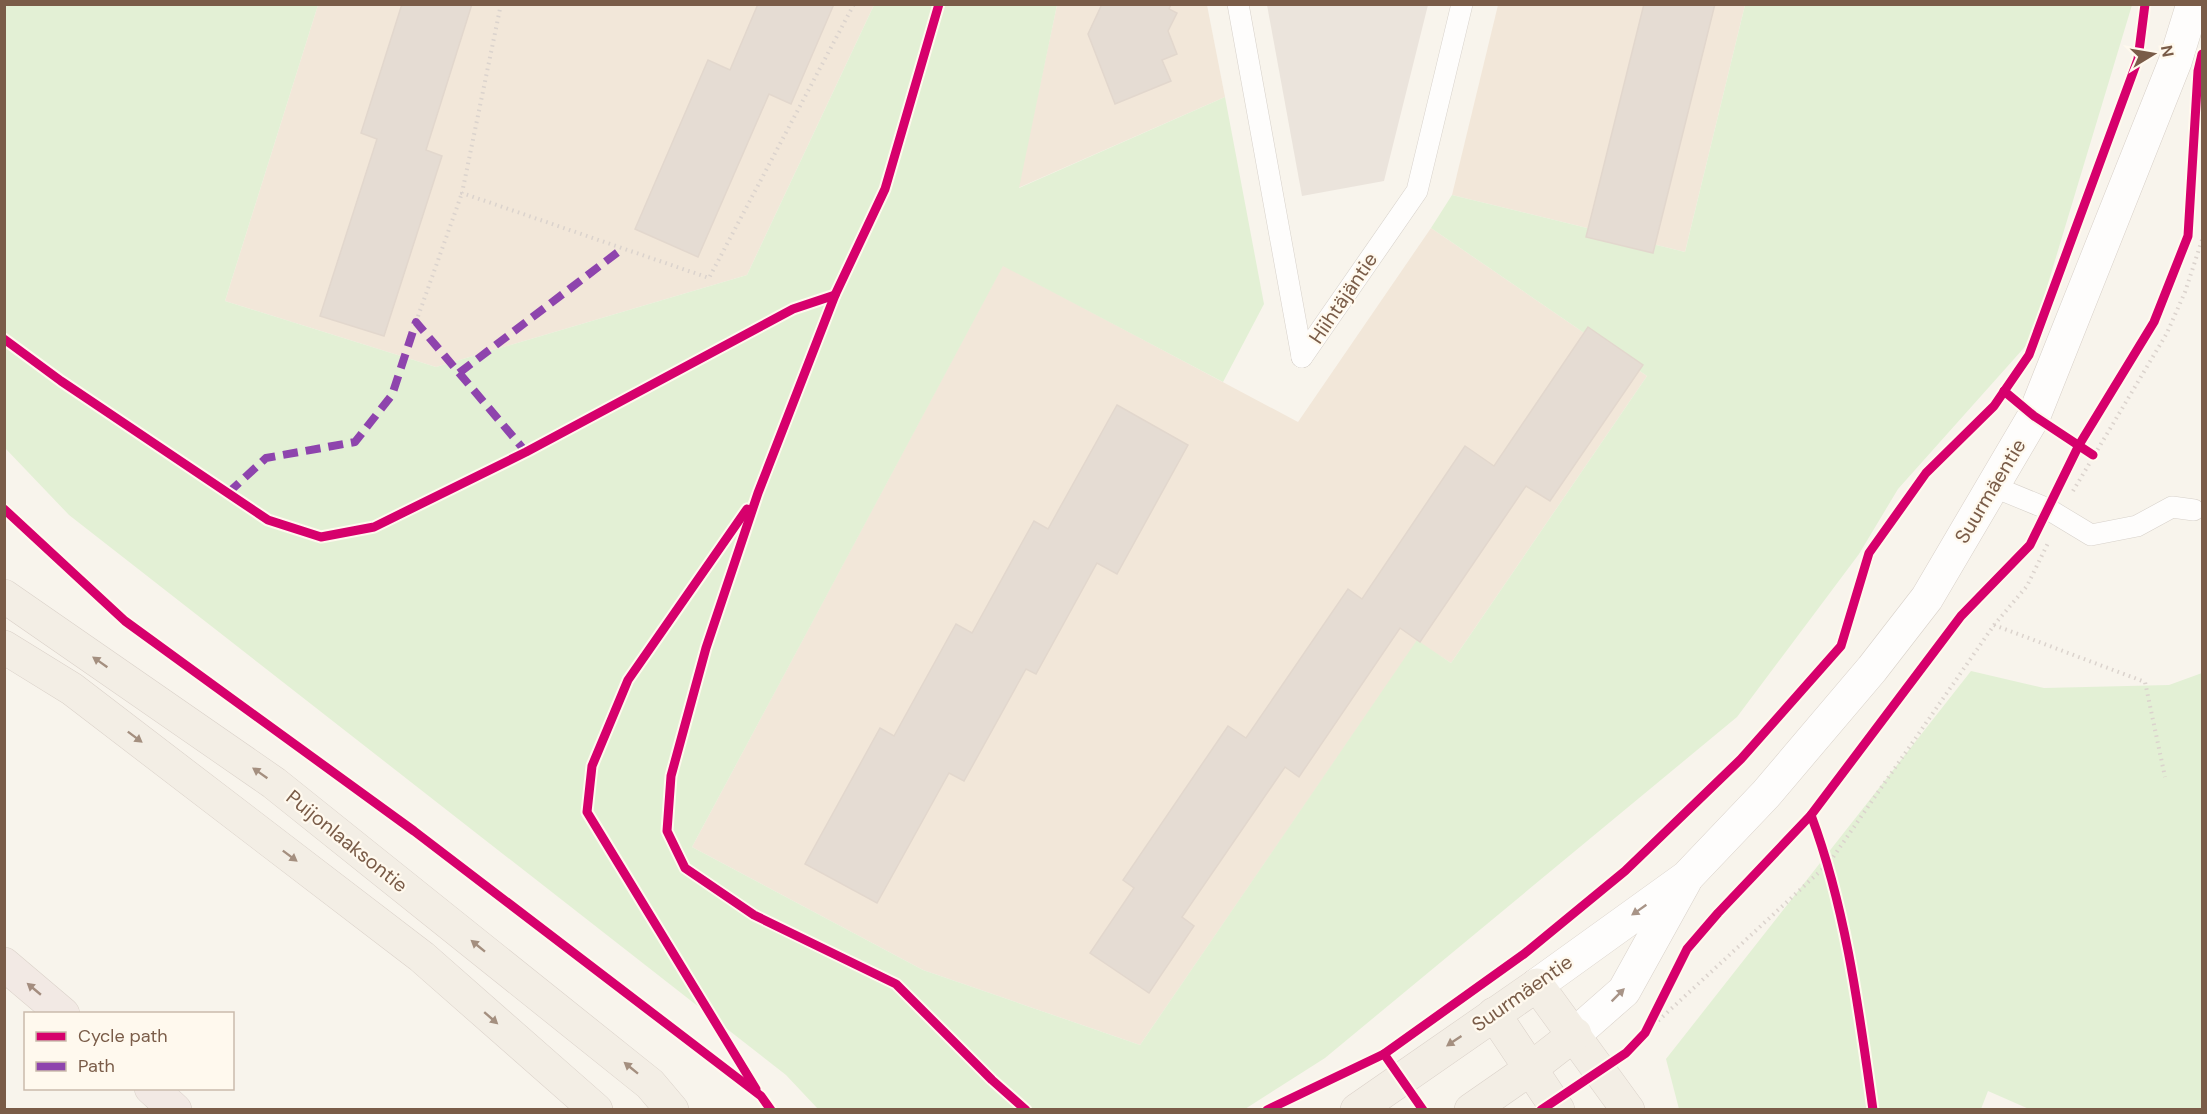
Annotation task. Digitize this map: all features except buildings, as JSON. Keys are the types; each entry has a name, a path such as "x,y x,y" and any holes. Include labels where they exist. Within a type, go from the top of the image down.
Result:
{"highway":[{"path":"4,964 61,1012"},
{"path":"152,1090 175,1110"}],"main road":[{"name":"Suurmäentie","path":"1357,1110 1687,877 1766,794 1872,669 1927,598 2034,416 2175,62 2193,4"},
{"name":"Puijonlaaksontie","path":"4,596 274,783 650,1084 672,1110"},
{"path":"4,647 72,689 422,957 596,1110"},
{"name":"Suurmäentie","path":"1471,1110 1530,1069 1624,992 1687,877"},
{"path":"1537,985 1575,1034 1628,1110"},
{"path":"1494,1014 1558,1110"}],"lane":[{"name":"Hiihtäjäntie","path":"1238,4 1302,357 1417,190 1462,4"},
{"path":"1992,486 2048,508 2091,535 2137,526 2172,507 2194,510"}],"path":[{"path":"416,322 462,193 501,4"},
{"path":"462,193 709,278 854,4"},
{"path":"1599,1070 1626,1053 1827,858 1994,625 2027,586 2061,518 2090,452 2166,333 2185,292 2202,240"},
{"path":"1994,625 2145,682 2165,777"},
{"path":"1827,858 1831,874"},
{"path":"1645,1033 1658,1006"}],"shaded area":[{"path":"318,5 874,5 747,275 436,367 225,301"},
{"path":"1057,5 1207,5 1225,97 1018,188"},
{"path":"1267,5 1428,5 1384,181 1302,196"},
{"path":"1498,5 1745,5 1685,252 1452,195"},
{"path":"1431,228 1647,376 1451,663 1417,641 1140,1045 923,970 692,847 1003,265 1298,422"}],"green space":[{"path":"5,5 318,5 225,301 436,367 747,275 874,5 1057,5 1019,188 1225,97 1264,304 1223,382 1003,266 692,847 923,970 1140,1045 1417,640 1451,663 1647,376 1431,228 1452,195 1685,252 1745,5 2132,5 2031,340 1898,489 1859,554 1737,717 1325,1058 1245,1109 818,1109 786,1075 69,515 5,448"},
{"path":"1971,671 2044,688 2169,685 2202,673 2202,1109 2029,1109 1988,1091 1981,1109 1679,1109 1666,1059"}],"marked path":[{"path":"459,373 622,249"},
{"path":"228,493 266,458 355,442 392,395 416,322 526,452"}],"cycle path":[{"path":"939,4 885,189 835,295 758,493 706,648 671,776 667,831 685,868 754,915 896,984 992,1080 1026,1110"},
{"path":"1384,1054 1524,954 1625,871 1741,759 1841,646 1869,553 1926,473 1994,406 2029,355 2138,59 2145,4"},
{"path":"1541,1110 1626,1053 1645,1033 1687,949 1811,815 1961,616 2030,545 2079,445 2154,322 2188,236 2198,71 2202,54"},
{"path":"4,339 61,381 268,520 321,537 374,527 526,452 793,309 835,295"},
{"path":"2004,391 2034,416 2093,455"},
{"path":"4,509 125,621 414,831 761,1096 771,1110"},
{"path":"747,509 628,680 592,766 587,812 756,1089"},
{"path":"1811,815 1833,887 1850,960 1873,1110"},
{"path":"1267,1110 1384,1054 1423,1110"}]}
